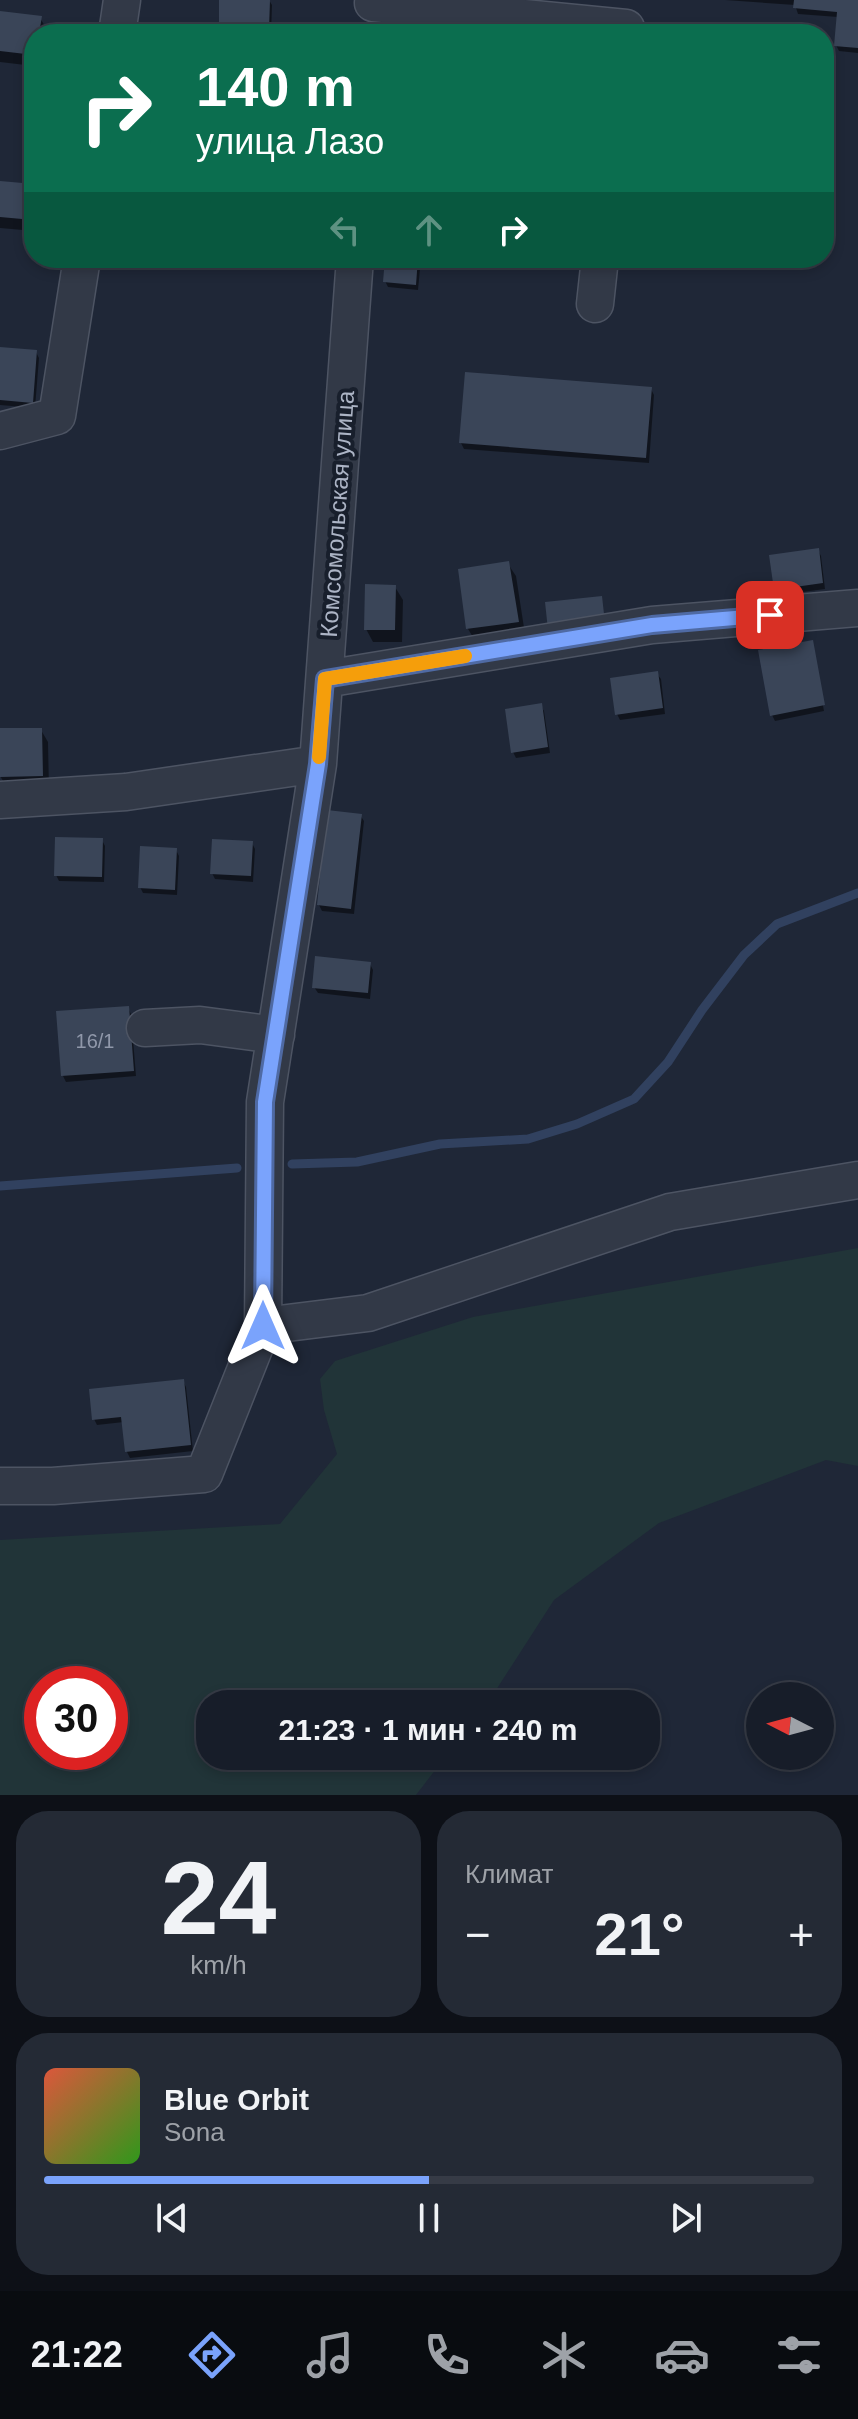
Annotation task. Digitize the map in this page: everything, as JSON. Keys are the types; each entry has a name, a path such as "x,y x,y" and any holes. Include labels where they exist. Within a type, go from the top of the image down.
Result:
{"street":[{"path":"118,24 122,0"},
{"path":"373,12 563,24"},
{"path":"0,431 57,416 80,268"},
{"name":"Комсомольская улица","path":"0,1486 53,1486 204,1474 263,1326 265,1102 318,764 354,268"},
{"path":"595,304 599,268"},
{"path":"325,679 652,625 858,608"},
{"path":"0,800 126,792 318,764"},
{"path":"145,1028 200,1025 276,1035"},
{"path":"263,1326 368,1313 670,1212 858,1180"}],"green space":[{"path":"858,1248 858,1466 826,1460 659,1523 554,1600 496,1690 196,1690 196,1770 435,1770 416,1795 0,1795 0,1540 280,1524 337,1454 324,1410 320,1379 335,1361 473,1317"}],"building":[{"path":"219,0 270,0 269,24 219,24"},
{"path":"794,0 858,0 858,48 834,46 837,12 793,8"},
{"path":"0,11 42,16 41,24 24,24 24,54 0,51"},
{"path":"0,181 24,183 24,219 0,217"},
{"path":"384,268 417,268 416,285 383,282"},
{"path":"0,347 37,350 33,403 0,400"},
{"path":"465,372 652,387 646,458 459,443"},
{"path":"819,548 823,583 774,590 769,555"},
{"path":"509,561 519,622 466,629 458,569"},
{"path":"365,584 396,585 395,630 364,630"},
{"path":"602,596 605,623 548,630 545,602"},
{"path":"813,640 825,705 770,716 758,650"},
{"path":"658,671 663,708 615,715 610,678"},
{"path":"542,703 548,747 511,753 505,709"},
{"path":"0,728 42,728 43,776 0,777"},
{"path":"327,810 362,814 351,909 317,905"},
{"path":"55,837 103,838 102,877 54,876"},
{"path":"212,839 253,841 251,876 210,874"},
{"path":"140,846 177,848 175,890 138,888"},
{"path":"315,956 371,962 368,993 312,988"},
{"path":"129,1006 134,1071 61,1076 56,1011"},
{"path":"184,1379 191,1445 125,1452 121,1417 92,1420 89,1389"}],"waterway":[{"path":"292,1164 357,1162 440,1144 528,1139 577,1124 634,1099 668,1062 744,955 777,924 858,893"},
{"path":"0,1186 237,1168"}],"slow traffic":[{"path":"319,757 325,679 465,656"}],"route":[{"path":"263,1326 265,1102 318,764 325,679 652,625 770,615"}]}
